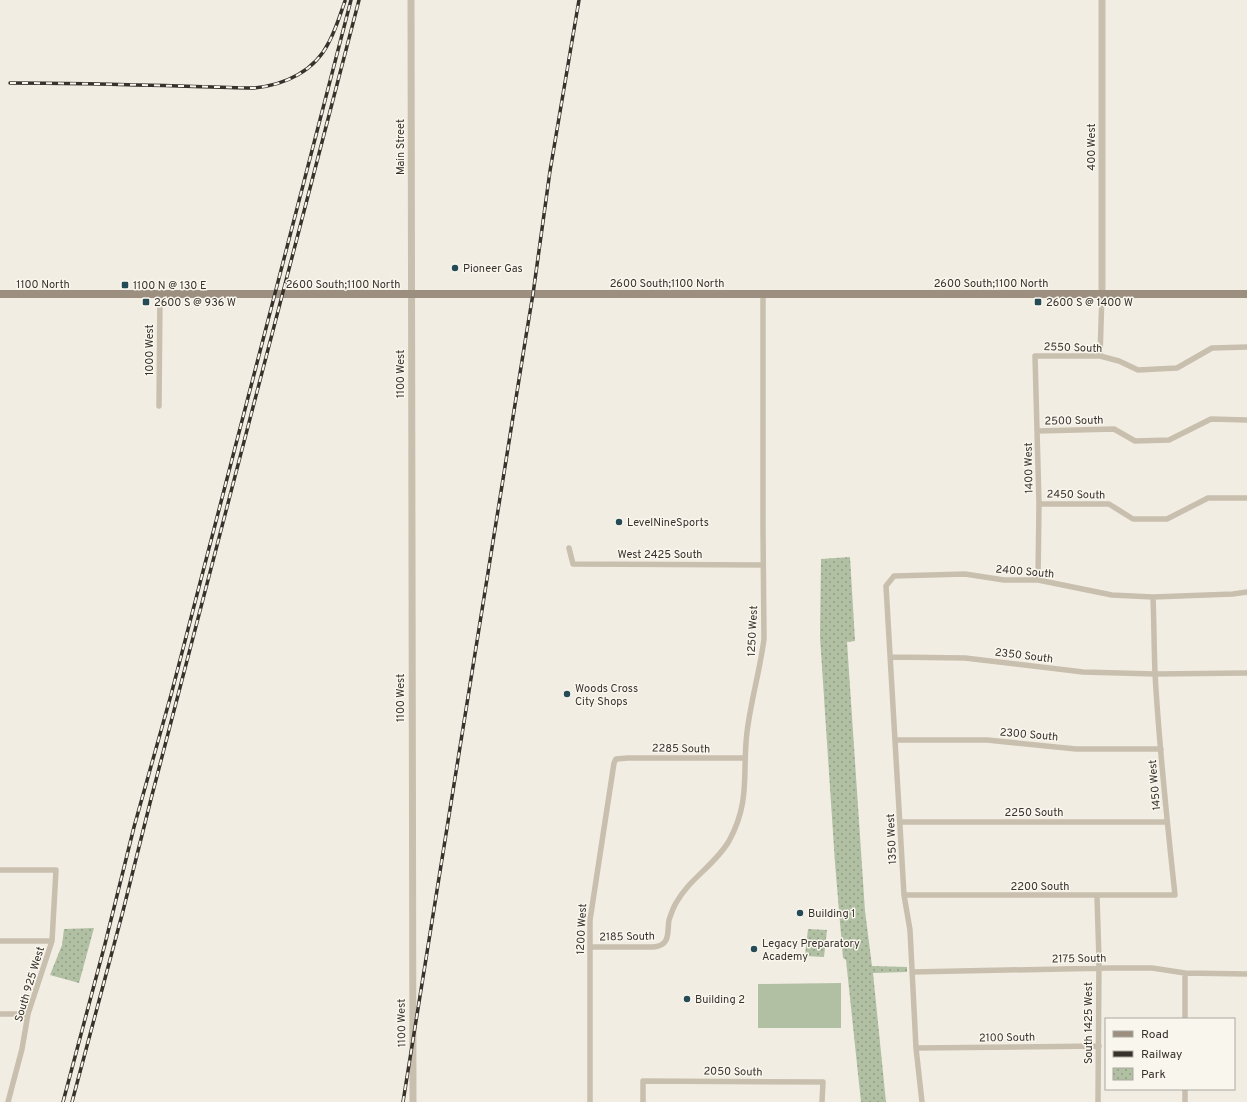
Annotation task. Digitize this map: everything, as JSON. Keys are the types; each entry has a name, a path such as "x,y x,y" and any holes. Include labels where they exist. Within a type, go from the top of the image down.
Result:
{"main road":[{"name":"1100 North","path":"0,294 86,295"},
{"name":"2600 South;1100 North","path":"86,295 1247,294"}],"street":[{"name":"Main Street","path":"411,0 411,295"},
{"name":"400 West","path":"1102,0 1102,294"},
{"name":"1250 West","path":"664,943 667,938 671,914 679,898 718,857 729,841 736,826 744,795 747,732 764,639 763,294"},
{"path":"1100,356 1102,294"},
{"name":"1000 West","path":"159,406 160,295"},
{"name":"1100 West","path":"411,295 413,1102"},
{"name":"2550 South","path":"1035,356 1100,356 1119,361 1138,370 1177,368 1212,348 1247,347"},
{"name":"1400 West","path":"1035,356 1039,504 1038,580"},
{"name":"2500 South","path":"1038,431 1114,429 1135,441 1170,440 1211,419 1247,420"},
{"name":"2450 South","path":"1039,504 1110,504 1133,519 1168,519 1208,498 1247,498"},
{"name":"West 2425 South","path":"569,548 572,564 763,565"},
{"name":"2400 South","path":"894,576 965,574 1004,580 1038,580 1112,595 1153,597"},
{"name":"1350 West","path":"894,576 886,586 904,895 910,930 916,1048 922,1102"},
{"path":"1155,674 1153,597 1233,594 1247,592"},
{"name":"2350 South","path":"890,657 965,658 1083,672 1155,674 1247,673"},
{"name":"1450 West","path":"1155,674 1167,822 1175,895"},
{"name":"2300 South","path":"895,740 986,740 1076,748 1161,749"},
{"name":"2285 South","path":"616,759 745,758"},
{"name":"1200 West","path":"590,1102 590,915 613,767 616,759"},
{"name":"2250 South","path":"900,822 1167,822"},
{"name":"South 925 West","path":"0,870 56,870 52,941 28,1014 22,1048 8,1102"},
{"name":"2200 South","path":"904,895 1175,895"},
{"name":"South 1425 West","path":"1097,896 1099,1046 1098,1102"},
{"path":"0,941 52,941"},
{"name":"2185 South","path":"590,947 653,947 664,943"},
{"name":"2175 South","path":"912,972 1152,968 1185,973 1247,974"},
{"path":"1185,973 1185,1018"},
{"path":"0,1014 28,1014"},
{"name":"2100 South","path":"916,1048 1099,1046"},
{"name":"2050 South","path":"643,1102 643,1080 823,1082 822,1102"},
{"path":"1185,1090 1185,1102"}],"green space":[{"path":"850,557 855,641 847,642 865,911 872,966 907,967 907,972 873,973 886,1102 861,1102 846,960 843,958 820,637 821,559"},
{"path":"94,928 79,983 50,975 62,945 64,929"},
{"path":"808,929 827,930 824,957 805,956"},
{"path":"841,983 841,1028 758,1028 758,984"}],"railway":[{"path":"63,1102 134,827 171,695 351,0"},
{"path":"72,1102 123,911 359,0"},
{"path":"403,1102 533,294 550,171 579,0"},
{"path":"10,83 254,88 277,84 298,75 316,61 323,52 334,32 345,1"}],"place":[{"name":"Pioneer Gas","path":"455,268"},
{"name":"1100 N @ 130 E","path":"125,285"},
{"name":"2600 S @ 936 W","path":"146,302"},
{"name":"2600 S @ 1400 W","path":"1038,302"},
{"name":"LevelNineSports","path":"619,522"},
{"name":"Woods Cross City Shops","path":"567,694"},
{"name":"Building 1","path":"800,913"},
{"name":"Legacy Preparatory Academy","path":"754,949"},
{"name":"Building 2","path":"687,999"}]}
